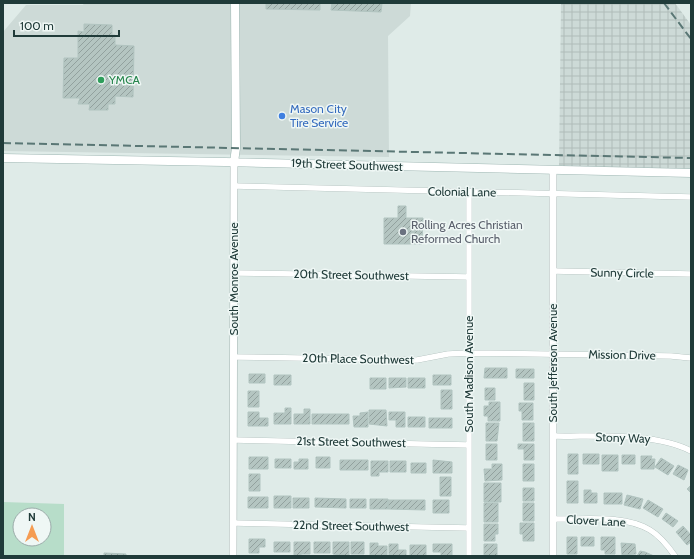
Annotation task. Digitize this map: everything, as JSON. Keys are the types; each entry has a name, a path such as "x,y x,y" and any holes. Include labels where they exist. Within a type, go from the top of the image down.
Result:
{"main road":[{"name":"South Monroe Avenue","path":"234,162 236,148 235,3"},
{"name":"19th Street Southwest","path":"3,158 234,162 691,174"}],"street":[{"name":"South Monroe Avenue","path":"233,556 234,162"},
{"name":"South Jefferson Avenue","path":"553,556 554,170"},
{"name":"Colonial Lane","path":"234,186 469,193 691,197"},
{"name":"South Madison Avenue","path":"469,193 469,556"},
{"name":"Sunny Circle","path":"553,271 691,274"},
{"name":"20th Street Southwest","path":"234,273 469,277"},
{"name":"20th Place Southwest","path":"234,357 417,360 448,354 469,353 553,354"},
{"name":"Mission Drive","path":"553,354 671,356 691,358"},
{"name":"Stony Way","path":"553,436 654,439 672,443 691,451"},
{"name":"21st Street Southwest","path":"234,440 469,445"},
{"name":"Clover Lane","path":"553,519 622,520 637,524 650,530 660,538 675,556"},
{"name":"22nd Street Southwest","path":"234,523 469,528"}],"shaded area":[{"path":"84,3 411,3 410,16 388,36 389,157 3,151 3,32 26,5 83,5"},
{"path":"561,3 675,3 691,25 691,170 559,166"}],"green space":[{"path":"3,502 64,504 64,556 3,556"}],"building":[{"path":"266,3 320,3 320,10 266,9"},
{"path":"332,3 382,3 381,12 331,10"},
{"path":"84,24 112,25 112,35 115,35 115,45 134,46 133,97 115,96 115,104 108,104 108,110 89,110 90,104 78,104 80,98 63,98 64,58 78,58 78,31 84,32"},
{"path":"398,206 406,206 406,218 423,218 422,244 384,244 384,218 398,218"},
{"path":"485,368 507,368 507,378 484,378"},
{"path":"516,369 534,369 534,378 516,378"},
{"path":"249,374 265,374 265,383 249,383"},
{"path":"274,375 291,375 291,385 274,385"},
{"path":"433,375 451,375 451,385 433,385"},
{"path":"370,378 386,378 386,389 370,389"},
{"path":"389,378 406,378 406,387 389,388"},
{"path":"408,378 425,378 425,388 408,388"},
{"path":"524,383 534,383 534,400 524,400"},
{"path":"485,388 495,388 495,400 485,400"},
{"path":"441,390 452,390 452,409 441,409"},
{"path":"248,391 259,391 259,407 248,407"},
{"path":"489,402 500,402 500,421 488,421 488,416 484,416 484,406 489,406"},
{"path":"519,403 533,403 533,420 522,420 522,411 519,411"},
{"path":"285,408 291,408 291,424 274,424 274,413 285,413"},
{"path":"304,409 310,409 310,424 294,424 294,414 304,414"},
{"path":"369,410 386,410 387,426 369,424"},
{"path":"248,412 259,412 259,418 268,418 268,426 248,426"},
{"path":"368,412 368,427 354,427 353,416 360,416 360,413"},
{"path":"389,412 405,412 405,427 396,427 396,420 389,420"},
{"path":"312,414 349,414 349,424 312,424"},
{"path":"408,417 425,417 425,427 408,427"},
{"path":"429,418 452,418 452,428 429,428"},
{"path":"486,423 499,423 497,441 486,441"},
{"path":"523,423 534,423 534,441 523,441"},
{"path":"486,444 497,444 497,460 486,460"},
{"path":"518,444 534,444 534,460 524,460 524,449 518,449"},
{"path":"568,454 578,454 578,474 568,474"},
{"path":"583,454 599,454 599,464 583,464"},
{"path":"602,455 618,455 618,471 602,471"},
{"path":"622,455 635,455 635,464 622,464"},
{"path":"641,456 652,456 651,459 655,459 654,469 641,469"},
{"path":"249,457 268,457 268,469 249,469"},
{"path":"316,457 330,457 330,468 316,468"},
{"path":"661,458 674,466 668,475 655,467"},
{"path":"275,459 291,459 291,468 275,468"},
{"path":"299,459 308,459 308,469 294,469 294,462 299,462"},
{"path":"340,460 368,460 368,470 340,470"},
{"path":"433,460 452,462 452,473 433,473"},
{"path":"371,461 388,461 388,472 379,472 379,476 371,476"},
{"path":"390,461 406,461 406,472 390,472"},
{"path":"411,463 426,463 426,473 411,473"},
{"path":"492,464 502,464 502,480 485,481 484,469 492,469"},
{"path":"523,464 534,464 534,481 523,481"},
{"path":"678,465 688,470 684,480 673,474"},
{"path":"249,474 260,474 260,491 249,491"},
{"path":"440,477 451,477 451,496 440,496"},
{"path":"567,481 578,481 578,503 567,503"},
{"path":"484,483 501,483 501,502 484,502"},
{"path":"691,485 691,493 687,489"},
{"path":"523,488 534,488 534,501 523,501"},
{"path":"584,490 591,490 591,493 597,493 597,503 584,503"},
{"path":"604,493 622,493 622,504 604,504"},
{"path":"627,495 643,499 640,509 624,505"},
{"path":"274,496 291,496 291,508 274,508"},
{"path":"248,497 268,497 268,508 248,508"},
{"path":"293,498 309,498 309,508 293,508"},
{"path":"315,498 346,499 346,508 315,507"},
{"path":"350,499 366,499 366,508 350,508"},
{"path":"370,499 388,499 388,509 370,509"},
{"path":"388,500 425,500 425,510 388,509"},
{"path":"433,500 449,500 449,513 433,513"},
{"path":"648,500 663,509 658,517 643,508"},
{"path":"484,503 498,503 498,522 484,522"},
{"path":"523,503 534,503 534,521 523,521"},
{"path":"666,513 678,521 673,527 662,519"},
{"path":"520,523 534,523 534,541 523,541 523,534 520,534"},
{"path":"484,524 498,524 498,534 495,534 495,541 484,541"},
{"path":"683,526 691,535 691,542 687,545 676,532"},
{"path":"567,537 577,537 577,554 567,554"},
{"path":"581,537 594,537 594,546 581,546"},
{"path":"601,537 615,537 615,554 605,554 605,550 601,550"},
{"path":"249,539 265,539 265,547 259,547 259,553 249,553"},
{"path":"274,542 290,542 290,552 274,552"},
{"path":"294,542 310,542 310,554 294,556"},
{"path":"314,542 330,542 330,553 314,553"},
{"path":"333,542 349,542 349,556 333,554"},
{"path":"351,542 364,542 364,554 351,554"},
{"path":"370,543 378,543 378,546 387,546 387,556 370,556"},
{"path":"621,543 635,544 636,554 622,555"},
{"path":"389,544 398,544 398,550 406,550 406,556 389,556"},
{"path":"433,544 452,544 452,556 441,556 441,552 433,552"},
{"path":"484,544 497,544 497,556 484,556"},
{"path":"410,545 426,545 426,556 410,556"},
{"path":"640,551 645,552 654,556 637,556"},
{"path":"104,553 126,554 126,556 104,556"}],"railway":[{"path":"664,3 691,39"},
{"path":"3,143 691,158"}],"place":[{"name":"YMCA","path":"101,80"},
{"name":"Mason City Tire Service","path":"282,116"},
{"name":"Rolling Acres Christian Reformed Church","path":"403,232"}]}
